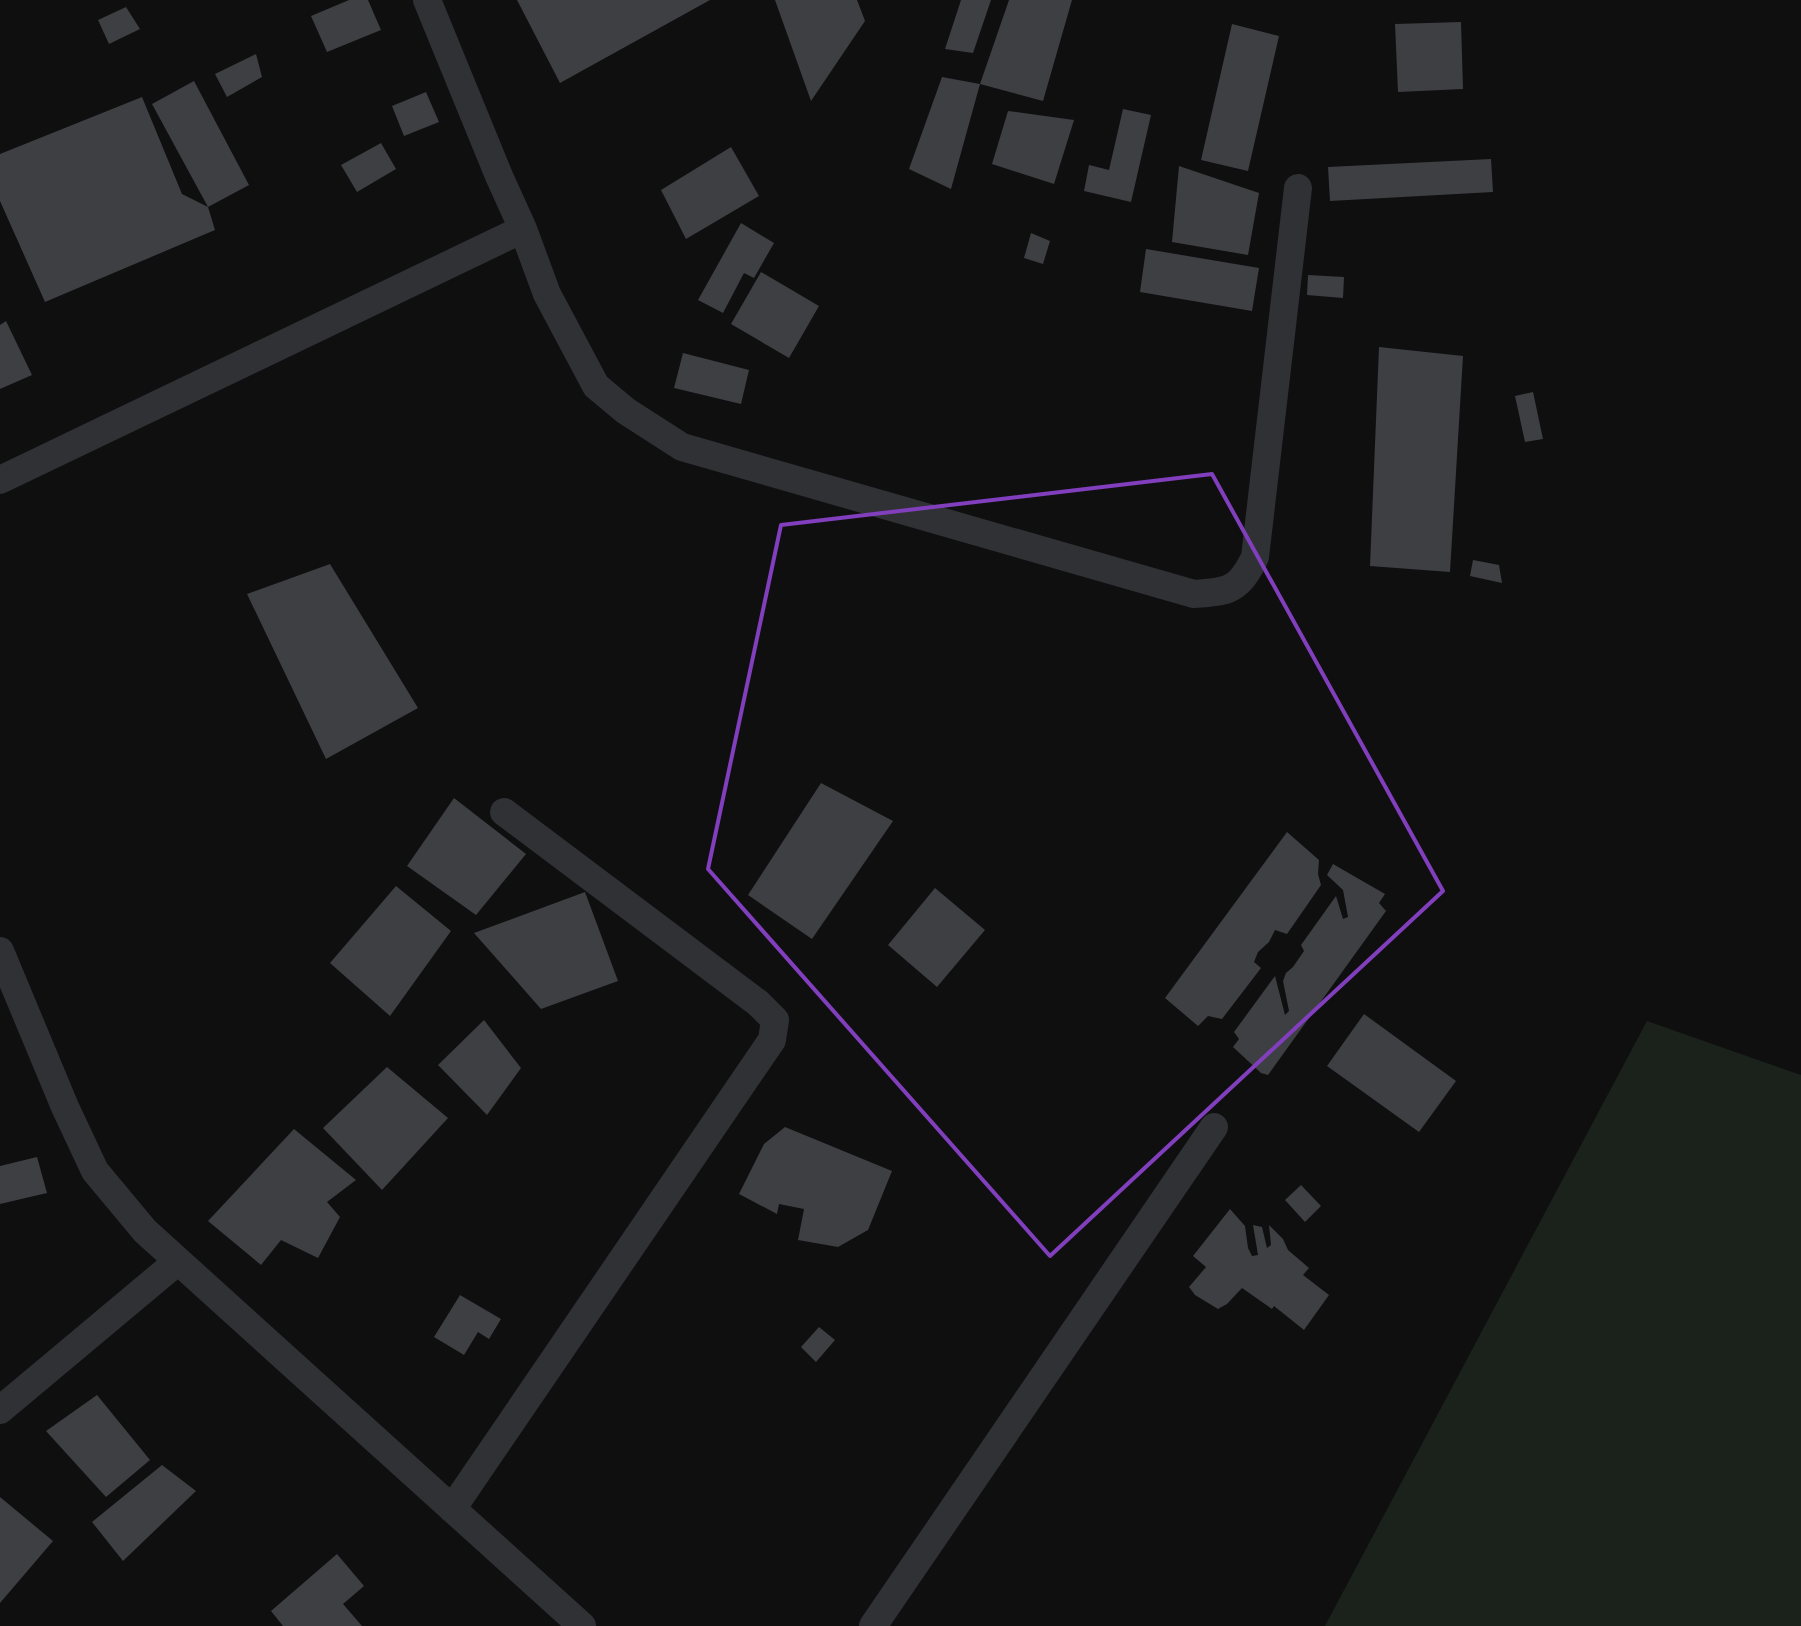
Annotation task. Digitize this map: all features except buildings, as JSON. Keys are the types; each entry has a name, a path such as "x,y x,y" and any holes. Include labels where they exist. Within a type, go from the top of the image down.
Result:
{"street":[{"path":"428,0 498,176 523,229 547,294 596,386 626,411 682,447 1194,594 1223,592 1245,577 1255,557 1298,188"},
{"path":"0,480 523,229"},
{"path":"452,1510 772,1040 775,1020 758,1003 504,812"},
{"path":"0,951 65,1107 95,1171 145,1231 582,1626"},
{"path":"873,1626 1214,1127"},
{"path":"0,1410 178,1261"}],"highlighted area":[{"path":"1212,474 1443,891 1050,1256 708,869 781,525"}],"shaded area":[{"path":"1647,1021 1801,1075 1801,1626 1325,1626"}]}
